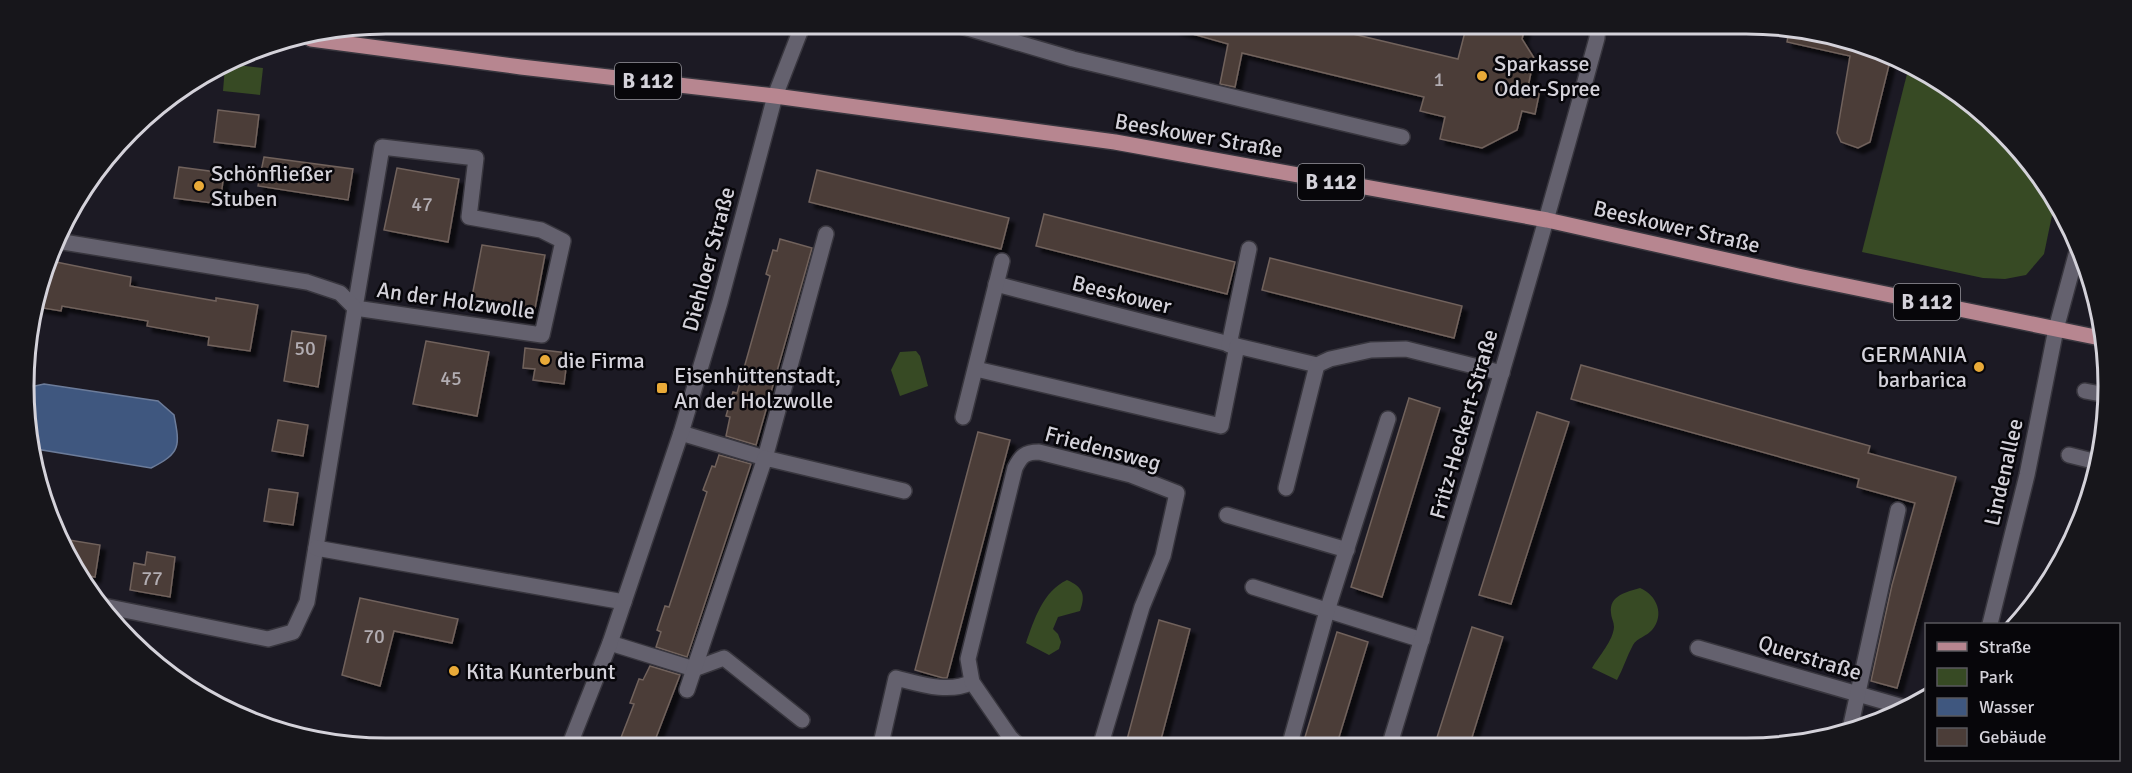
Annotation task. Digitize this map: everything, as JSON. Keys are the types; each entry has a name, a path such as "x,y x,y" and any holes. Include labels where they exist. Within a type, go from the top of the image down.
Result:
{"main road":[{"name":"Beeskower Straße","path":"322,40 521,67 775,96 1115,142 1547,220 1798,276 2093,337"}],"street":[{"name":"Diehloer Straße","path":"572,738 610,643 681,433 718,312 775,96 799,34"},
{"name":"Beeskower Straße","path":"988,34 1073,59 1402,137"},
{"name":"Fritz-Heckert-Straße","path":"1392,738 1503,373 1598,34"},
{"name":"An der Holzwolle","path":"66,242 307,282 340,293 355,308 542,335 563,241 541,230 469,217 476,158 382,147 355,308 307,602 293,632 268,639 113,608"},
{"path":"687,690 765,458 826,234"},
{"path":"976,369 1221,426 1249,249"},
{"path":"963,417 1002,261"},
{"name":"Lindenallee","path":"1990,623 2026,475 2056,329 2074,261"},
{"name":"Beeskower","path":"996,284 1233,346"},
{"path":"1233,346 1317,365 1330,359 1371,350 1406,349 1503,373"},
{"path":"1286,488 1317,365"},
{"path":"2085,391 2098,393"},
{"path":"1292,738 1327,611 1388,419"},
{"path":"681,433 765,458 904,491"},
{"name":"Friedensweg","path":"1011,738 972,682 968,659 1015,468 1020,457 1028,452 1039,452 1131,475 1177,493 1164,556 1142,607 1103,738"},
{"path":"2069,455 2090,460"},
{"path":"1852,722 1899,510"},
{"path":"1227,515 1347,550"},
{"path":"316,548 624,602"},
{"path":"1253,587 1422,640"},
{"path":"610,643 694,669 724,658 802,720"},
{"name":"Querstraße","path":"1698,648 1895,705"},
{"path":"882,738 896,678 938,688 964,687 972,682"}],"green space":[{"path":"242,66 263,68 260,95 223,91 224,74"},
{"path":"1907,74 1941,94 1978,122 2025,172 2052,215 2044,254 2026,275 2005,279 1983,278 1862,252"},
{"path":"916,351 920,356 928,386 900,396 891,370 900,352"},
{"path":"1067,580 1082,592 1082,605 1080,611 1058,617 1053,629 1061,642 1059,649 1049,655 1026,643 1040,607 1052,591"},
{"path":"1640,588 1655,600 1658,618 1652,630 1633,645 1617,680 1592,668 1613,632 1611,607 1613,602 1620,595"}],"water":[{"path":"44,384 158,401 174,415 177,434 176,448 168,458 151,468 40,450 34,386"}],"building":[{"path":"1193,34 1353,34 1458,59 1464,34 1523,34 1522,39 1534,58 1528,87 1540,90 1535,114 1522,111 1517,130 1482,148 1440,139 1445,117 1420,111 1424,97 1242,53 1235,87 1220,84 1228,44"},
{"path":"1788,38 1837,46 1889,65 1870,142 1858,148 1841,142 1837,133 1850,56 1787,42"},
{"path":"218,110 259,115 255,147 214,142"},
{"path":"264,157 353,169 348,200 258,186"},
{"name":"Schönfließer Stuben","path":"179,167 224,173 220,204 174,198"},
{"path":"397,168 459,179 448,242 384,230"},
{"path":"817,170 1009,218 1001,249 809,202"},
{"path":"1044,214 1235,262 1227,294 1036,246"},
{"path":"780,239 812,248 756,445 726,436 730,417 726,416 733,392 737,393 770,276 766,274 773,250 777,251"},
{"path":"482,245 545,255 533,319 470,307"},
{"path":"1270,258 1462,306 1454,338 1262,290"},
{"path":"57,262 131,277 130,286 216,301 216,298 258,305 250,351 208,345 209,337 147,326 148,321 62,306 61,311 43,308"},
{"path":"292,331 326,336 318,387 284,381"},
{"path":"426,341 489,352 477,416 413,404"},
{"name":"die Firma","path":"525,348 568,353 564,384 533,380 535,369 523,368"},
{"path":"1581,365 1870,446 1868,453 1956,477 1897,688 1871,681 1892,585 1915,503 1857,487 1859,479 1571,399"},
{"path":"1409,398 1440,408 1382,597 1351,587"},
{"path":"1537,412 1569,422 1511,604 1479,595"},
{"path":"278,420 308,425 303,456 272,451"},
{"path":"978,432 1010,440 947,678 943,678 915,670"},
{"path":"719,455 751,464 687,657 656,647 661,632 657,630 665,606 669,607 707,492 703,490"},
{"path":"269,489 298,493 293,525 264,521"},
{"path":"70,540 100,545 95,577 90,576"},
{"path":"147,552 175,557 170,597 130,590 134,563 145,565"},
{"path":"360,598 458,619 452,643 394,631 380,686 342,675"},
{"path":"1159,620 1190,629 1161,738 1127,738"},
{"path":"1472,627 1503,637 1472,738 1437,738"},
{"path":"1337,632 1368,642 1339,738 1305,738"},
{"path":"650,666 680,675 656,738 621,738 634,704 630,703 639,679 643,680"}],"place":[{"name":"Sparkasse Oder-Spree","path":"1482,76"},
{"name":"Schönfließer Stuben","path":"199,186"},
{"name":"die Firma","path":"545,360"},
{"name":"GERMANIA barbarica","path":"1979,367"},
{"name":"Eisenhüttenstadt, An der Holzwolle","path":"662,388"},
{"name":"Kita Kunterbunt","path":"454,671"}]}
